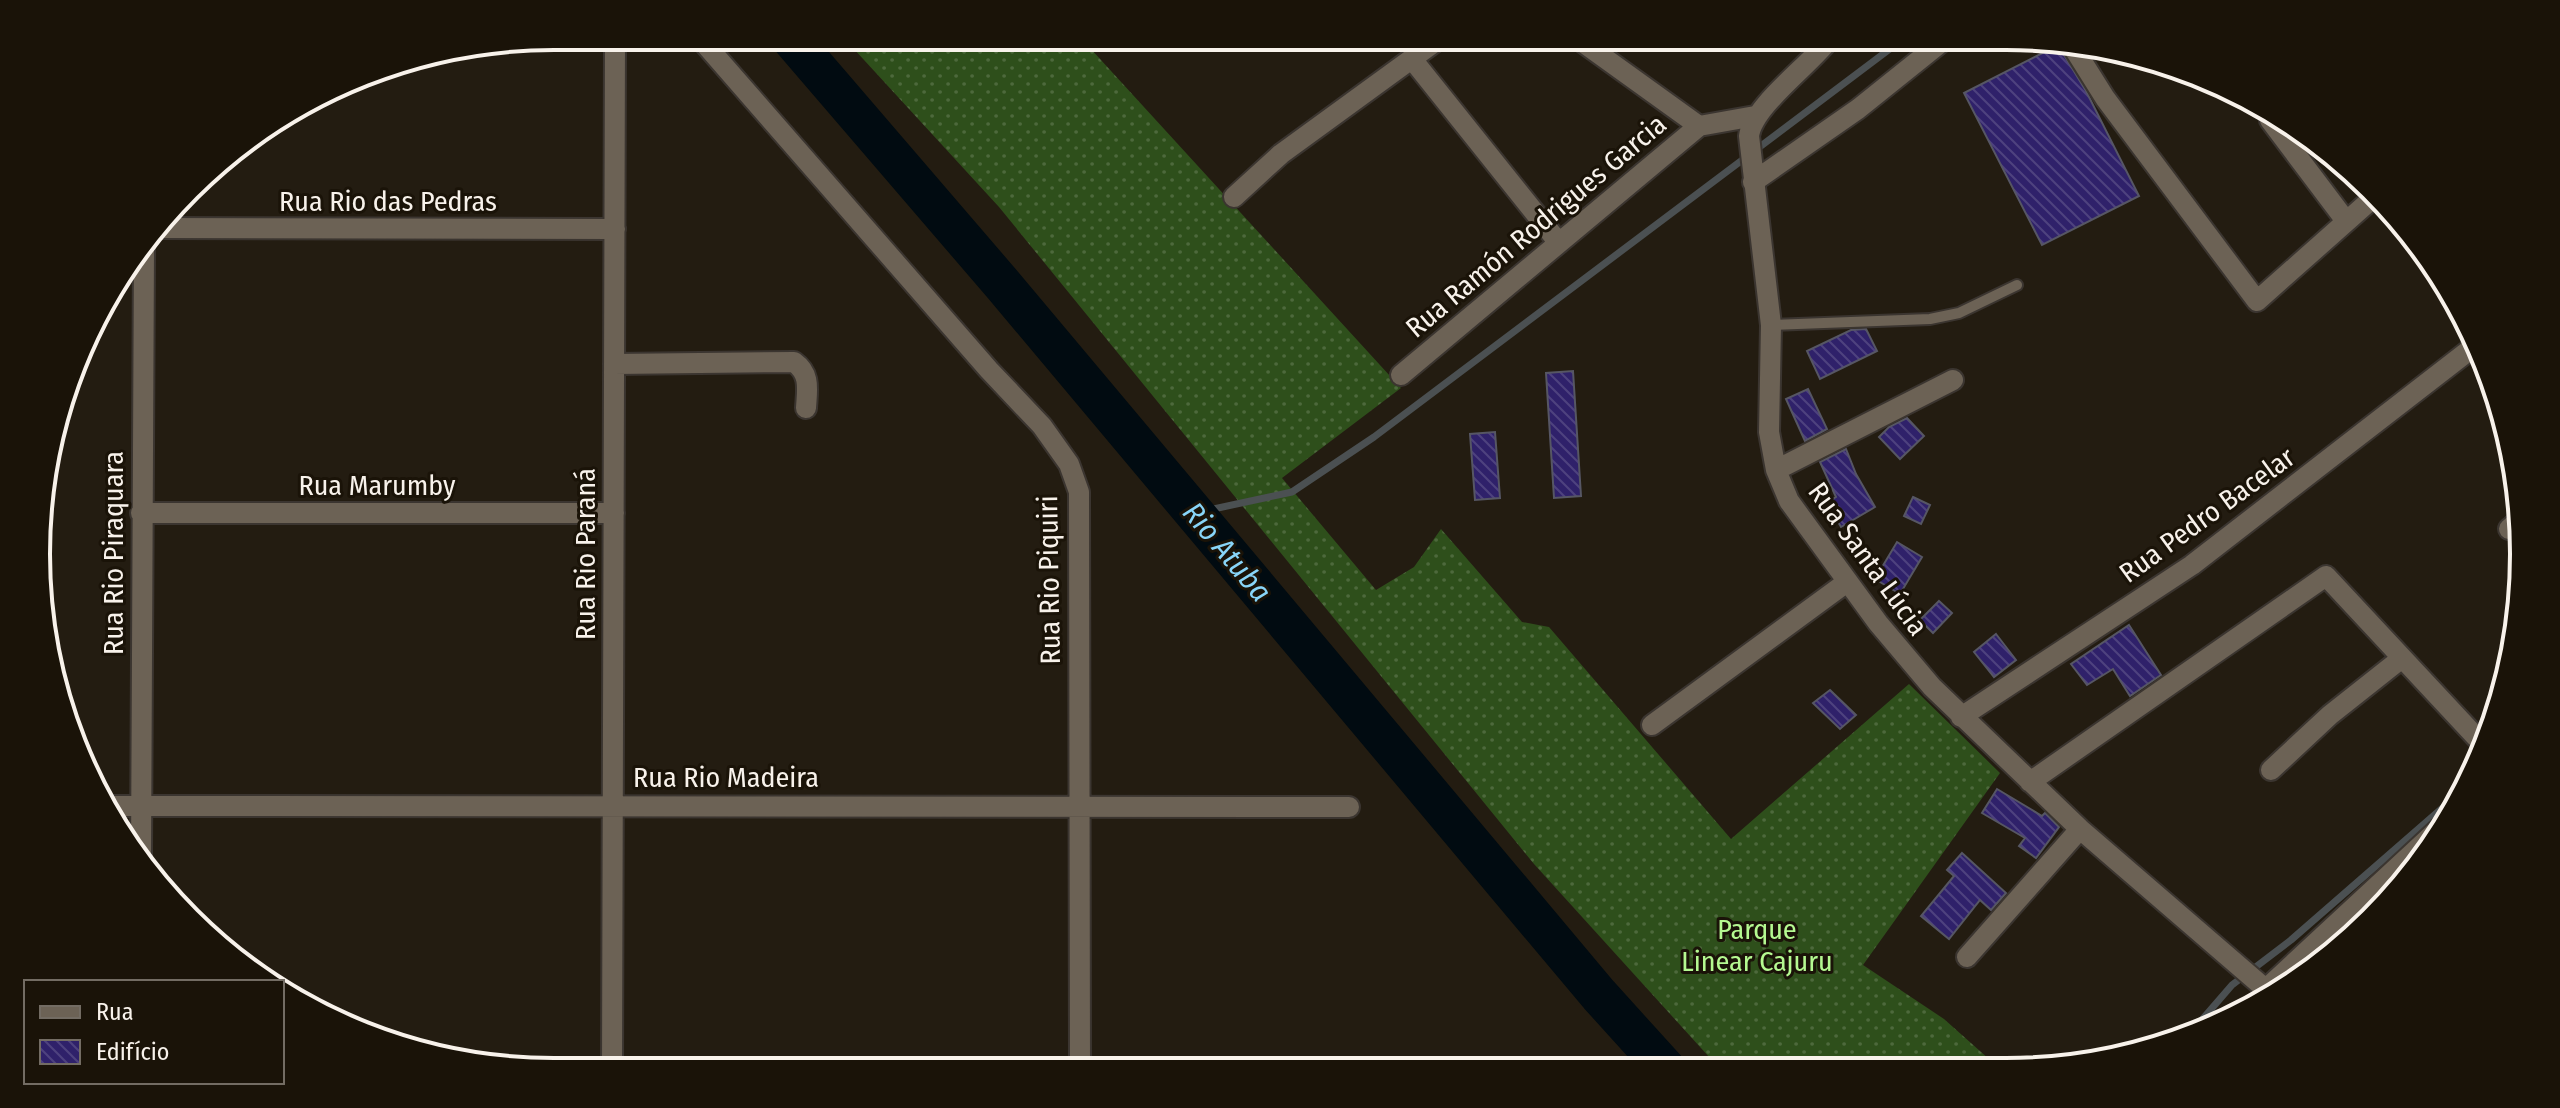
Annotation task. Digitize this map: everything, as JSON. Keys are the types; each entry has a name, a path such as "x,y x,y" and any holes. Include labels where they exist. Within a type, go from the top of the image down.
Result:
{"street":[{"name":"Rua Rio Paraná","path":"612,1058 615,50"},
{"name":"Rua Rio Piquiri","path":"710,50 989,370 1042,426 1069,464 1079,492 1080,1058"},
{"path":"1234,197 1281,154 1424,50"},
{"path":"1593,50 1699,126"},
{"path":"1752,126 1822,50"},
{"path":"1753,182 1858,109 1932,50"},
{"path":"2078,55 2105,98 2257,301 2367,203"},
{"path":"1412,59 1559,243"},
{"name":"Rua Ramón Rodrigues Garcia","path":"1401,375 1699,126 1752,126"},
{"name":"Rua Santa Lúcia","path":"1752,126 1753,182 1771,325 1768,407 1776,470 1789,501 1904,656 1961,717 2080,829 2263,987"},
{"path":"2277,130 2346,221"},
{"name":"Rua Rio das Pedras","path":"170,228 615,229"},
{"name":"Rua Rio Piraquara","path":"141,843 144,261"},
{"name":"Rua Pedro Bacelar","path":"1961,717 2192,565 2468,352"},
{"path":"614,364 794,362 803,368 807,378 806,408"},
{"path":"1776,470 1953,380"},
{"name":"Rua Marumby","path":"141,513 614,513"},
{"path":"2030,782 2326,576 2476,737"},
{"path":"1652,725 1847,582"},
{"path":"2271,770 2330,715 2402,658"},
{"name":"Rua Rio Madeira","path":"118,806 1349,807"},
{"path":"1967,957 2080,829"},
{"path":"2286,973 2409,857"}],"lane":[{"path":"1771,325 1930,319 1959,313 2017,285"}],"green space":[{"name":"Parque Linear Cajuru","path":"855,50 1092,50 1401,388 1282,478 1376,590 1414,567 1441,529 1522,622 1549,627 1731,839 1909,684 2000,773 1863,965 1944,1019 1988,1058 1710,1058 1534,864 999,207"}],"building":[{"path":"2045,52 2063,53 2086,91 2139,196 2042,245 1964,93"},
{"path":"1866,329 1877,351 1820,379 1807,351 1851,330"},
{"path":"1573,371 1581,496 1554,498 1546,373"},
{"path":"1808,389 1827,429 1805,441 1786,399"},
{"path":"1907,418 1924,436 1900,459 1879,437 1889,427"},
{"path":"1495,432 1500,498 1475,500 1470,434"},
{"path":"1846,449 1875,507 1841,527 1827,503 1836,497 1820,462"},
{"path":"1913,497 1930,505 1921,524 1904,516"},
{"path":"1897,542 1922,557 1900,594 1875,579"},
{"path":"1939,601 1952,613 1933,633 1920,620"},
{"path":"2129,625 2161,675 2130,696 2113,669 2087,685 2071,664"},
{"path":"1996,634 2016,660 1994,677 1974,652"},
{"path":"1830,690 1856,715 1840,729 1813,703"},
{"path":"1997,789 2042,816 2045,813 2059,827 2036,858 2019,846 2025,838 1982,813"},
{"path":"1962,853 2006,893 1991,910 1980,900 1949,939 1921,916 1954,876 1947,870"}],"waterway":[{"name":"Rio Atuba","path":"801,50 1003,285 1599,995 1656,1058"},
{"path":"1195,513 1292,492 1374,437 1888,50"},
{"path":"2204,1018 2232,985 2291,940 2439,811"}]}
